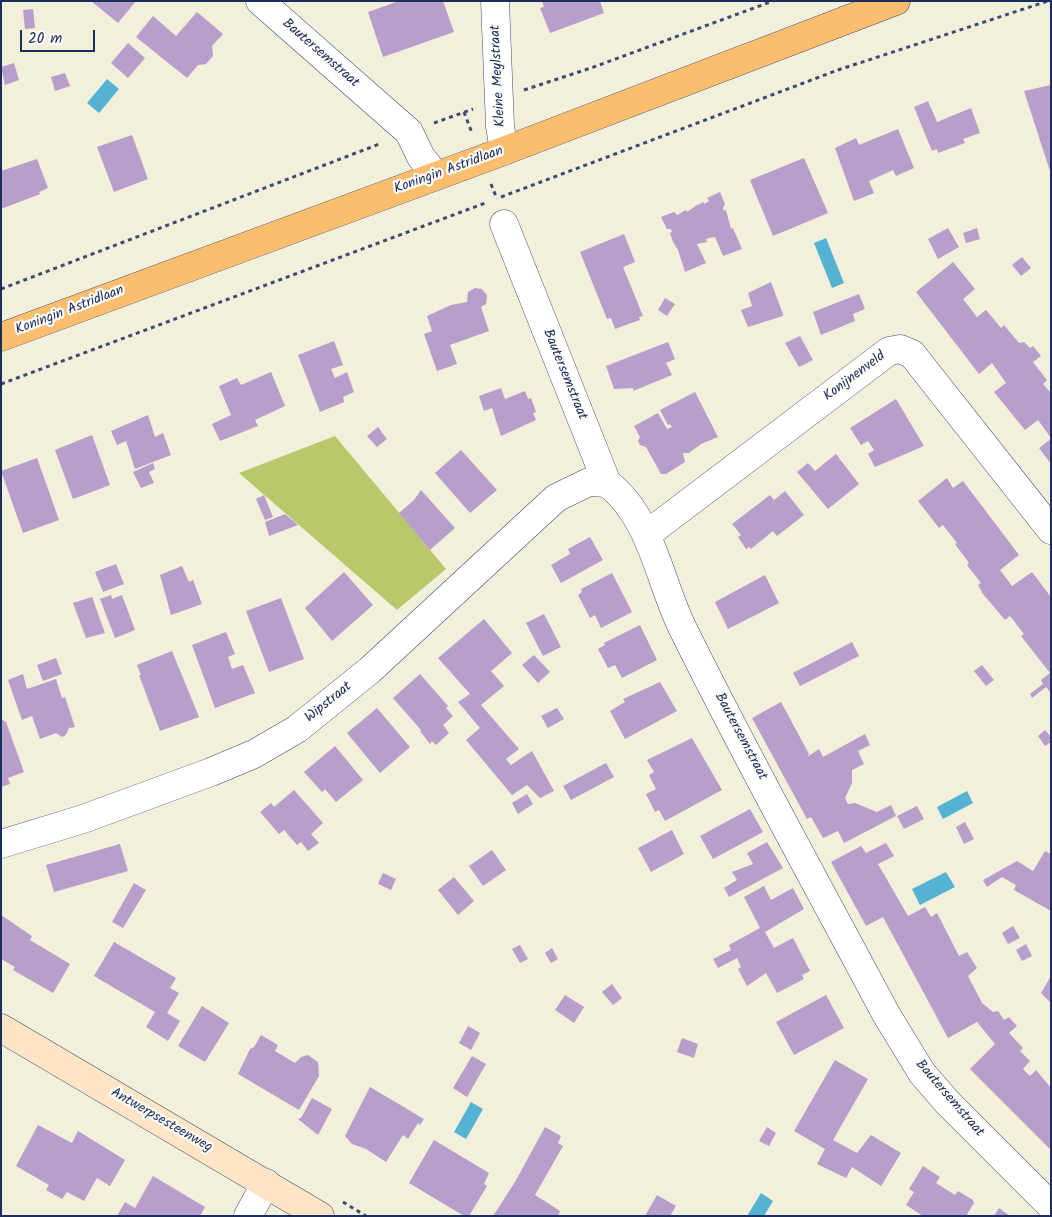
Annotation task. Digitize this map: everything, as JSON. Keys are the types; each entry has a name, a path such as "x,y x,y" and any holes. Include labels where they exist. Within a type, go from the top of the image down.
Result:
{"main road":[{"name":"Koningin Astridlaan","path":"1,337 504,151 896,1"}],"street":[{"name":"Bautersemstraat","path":"260,1 409,132 421,157 436,176"},
{"name":"Kleine Meylstraat","path":"495,1 504,151"},
{"name":"Bautersemstraat","path":"504,224 607,483 619,493 646,535 682,627 904,1046 947,1102 1051,1206"},
{"name":"Konijnenveld","path":"646,535 889,351 900,349 912,354 1051,530"},
{"name":"Wipstraat","path":"1,844 83,819 211,772 254,754 297,729 370,670 556,498 589,482 607,483"},
{"name":"Antwerpsesteenweg","path":"1,1028 320,1216"},
{"path":"248,1216 266,1183"}],"path":[{"path":"1,289 409,132 591,68 772,1"},
{"path":"1,384 829,73 1048,1"}],"green space":[{"path":"335,436 446,569 397,610 239,473"}],"water":[{"path":"107,79 119,89 99,113 87,103"},
{"path":"826,238 844,283 832,288 814,243"},
{"path":"967,791 973,803 943,819 937,807"},
{"path":"946,872 955,887 920,905 912,889"},
{"path":"471,1102 483,1109 466,1139 454,1132"},
{"path":"761,1193 773,1201 764,1216 747,1216"}],"building":[{"path":"91,1 136,1 118,23"},
{"path":"399,1 443,1 454,32 383,57 368,12"},
{"path":"542,1 600,1 604,13 550,33 540,8 544,7"},
{"path":"33,9 35,28 25,29 23,10"},
{"path":"197,12 223,34 212,46 213,56 206,64 198,65 187,78 136,37 153,16 176,36"},
{"path":"128,43 145,58 128,78 111,63"},
{"path":"14,63 19,80 5,85 1,67"},
{"path":"65,73 70,86 55,91 51,77"},
{"path":"1051,85 1051,171 1050,171 1024,91"},
{"path":"928,101 937,122 971,108 980,133 963,139 965,143 938,153 937,149 932,151 914,107"},
{"path":"898,129 914,168 896,176 893,170 869,181 874,193 854,201 835,148 856,138 859,145"},
{"path":"132,135 148,179 114,192 97,147"},
{"path":"804,158 828,213 773,236 750,180"},
{"path":"37,159 48,188 39,192 40,194 1,209 1,171"},
{"path":"720,192 725,204 724,211 726,210 731,229 733,228 742,249 723,256 715,237 706,239 707,242 697,244 706,263 685,272 670,233 672,232 671,229 667,229 661,217 674,212 677,215 686,210 687,212 697,205 709,201 707,198"},
{"path":"948,228 959,247 938,259 928,239"},
{"path":"977,228 980,239 966,243 963,233"},
{"path":"624,234 635,262 623,267 643,316 639,317 640,320 615,329 611,318 607,319 580,252"},
{"path":"1022,257 1031,268 1021,276 1012,265"},
{"path":"953,262 975,289 963,299 977,317 986,310 1001,328 1004,325 1019,343 1024,342 1030,348 1033,346 1041,356 1033,362 1047,380 1043,384 1051,393 1051,438 1038,420 1025,430 994,392 1006,383 992,363 979,374 916,292"},
{"path":"771,282 783,316 748,327 741,310 752,306 748,293"},
{"path":"475,288 482,289 487,295 486,304 481,307 489,331 450,345 457,364 437,371 424,334 432,331 427,316 451,305 467,302 468,292"},
{"path":"859,294 865,309 853,314 855,321 821,335 813,312"},
{"path":"665,298 675,304 667,316 658,310"},
{"path":"800,336 813,360 799,367 785,343"},
{"path":"334,341 343,365 331,369 335,378 347,372 354,392 343,397 344,402 320,412 298,355"},
{"path":"668,342 675,359 666,363 672,375 633,391 633,388 614,389 606,366"},
{"path":"271,372 285,406 255,420 258,426 220,441 212,424 231,415 219,386 237,378 241,385"},
{"path":"501,388 505,399 525,391 528,399 531,398 536,412 533,413 536,420 501,436 492,408 484,411 479,396"},
{"path":"695,392 718,437 701,444 689,453 683,453 685,462 666,474 661,474 646,447 640,445 638,441 640,437 634,426 658,413 667,429 672,427 670,424 668,425 660,410"},
{"path":"896,399 924,446 875,467 868,454 874,450 868,441 861,445 850,428"},
{"path":"148,415 155,437 163,433 171,455 135,469 126,441 117,445 111,431"},
{"path":"378,427 387,439 377,447 367,436"},
{"path":"92,435 110,485 73,499 55,450"},
{"path":"1051,439 1051,464 1039,448"},
{"path":"461,450 497,490 470,513 435,473"},
{"path":"836,454 859,484 828,509 797,472 808,463 815,471"},
{"path":"37,458 59,520 23,533 1,471"},
{"path":"153,463 155,469 149,472 154,483 141,488 133,472"},
{"path":"947,478 953,488 963,481 1019,555 1000,570 1012,586 1032,572 1051,597 1051,693 1046,687 1032,698 1030,694 1043,684 1041,680 1050,673 1021,636 1024,634 1010,616 1005,620 983,594 978,585 981,583 967,565 969,563 955,544 957,543 943,525 939,528 918,501"},
{"path":"421,490 455,528 430,550 399,513 414,500"},
{"path":"785,491 804,515 777,536 773,531 751,549 749,547 746,549 738,537 741,535 732,524 770,495 774,500"},
{"path":"264,495 273,517 265,520 256,499"},
{"path":"285,514 298,525 269,536 265,522"},
{"path":"590,537 603,560 561,583 551,565 570,554 568,549"},
{"path":"116,564 124,584 103,592 95,572"},
{"path":"182,566 189,582 193,580 202,604 171,615 160,575"},
{"path":"344,572 373,605 332,641 305,608"},
{"path":"612,573 632,612 601,628 595,615 590,618 578,595 582,592 581,589"},
{"path":"765,575 779,603 728,629 715,602"},
{"path":"111,595 112,599 122,595 135,630 115,638 100,599"},
{"path":"92,597 105,633 86,638 73,603"},
{"path":"281,598 304,659 269,672 246,611"},
{"path":"544,614 561,647 543,656 526,623"},
{"path":"484,619 512,653 491,671 504,686 481,705 519,749 506,759 511,765 532,751 554,791 540,798 527,785 512,795 466,740 480,728 458,702 470,694 438,658"},
{"path":"640,625 657,660 622,678 615,665 608,668 598,649 605,645 604,643"},
{"path":"226,632 235,654 228,657 232,669 243,665 255,693 215,708 192,645"},
{"path":"852,642 859,656 800,686 793,673"},
{"path":"172,651 199,717 160,731 137,665"},
{"path":"534,655 550,672 538,683 522,665"},
{"path":"56,658 62,674 43,681 37,665"},
{"path":"982,665 994,680 986,686 974,671"},
{"path":"23,674 27,689 56,679 62,698 65,697 75,727 69,728 66,735 62,737 56,733 40,739 32,716 22,720 8,680"},
{"path":"420,674 448,706 446,708 453,716 443,725 449,733 436,745 432,741 430,744 421,730 393,698"},
{"path":"660,682 677,711 625,739 610,711 625,702 623,699"},
{"path":"781,702 809,754 807,757 819,749 823,757 865,734 870,745 858,751 864,764 852,770 852,783 845,798 848,804 855,803 877,812 891,805 896,816 844,843 838,831 823,838 811,817 807,819 752,718"},
{"path":"377,708 410,747 380,773 347,733"},
{"path":"557,708 564,719 548,728 541,716"},
{"path":"1,719 6,722 24,772 8,778 10,784 1,787"},
{"path":"1045,730 1051,737 1051,742 1045,746 1038,736"},
{"path":"692,738 722,790 665,821 659,810 655,812 646,794 656,789 649,775 654,772 647,760"},
{"path":"335,746 363,780 336,802 325,789 322,792 304,772"},
{"path":"606,763 614,777 571,800 563,786"},
{"path":"294,790 323,823 311,834 319,843 308,851 301,842 297,845 284,830 279,834 260,812 271,803 274,807"},
{"path":"527,794 533,804 518,814 512,803"},
{"path":"917,806 924,819 904,829 897,816"},
{"path":"750,809 763,832 713,859 700,836"},
{"path":"965,822 974,839 964,844 956,827"},
{"path":"672,830 684,854 651,872 638,848"},
{"path":"767,842 783,868 729,897 724,888 737,880 732,872 753,864 747,853"},
{"path":"886,843 894,856 878,864 908,916 925,907 931,917 937,913 959,956 967,952 977,968 968,976 982,1003 993,1012 998,1011 1004,1020 1009,1017 1017,1026 1009,1033 1023,1048 1020,1051 1030,1061 1023,1069 1030,1076 1036,1070 1051,1088 1051,1150 970,1069 995,1044 977,1022 948,1038 883,917 866,926 831,862 861,846 866,853"},
{"path":"120,844 128,871 54,892 46,865"},
{"path":"492,850 506,870 483,886 469,866"},
{"path":"1045,851 1051,854 1051,911 1014,890 1016,885 1002,877 987,887 983,880 1017,861 1033,871"},
{"path":"383,873 396,879 391,890 378,884"},
{"path":"454,877 474,901 458,915 438,890"},
{"path":"134,883 146,890 123,928 112,922"},
{"path":"764,886 771,900 793,888 804,909 765,932 774,948 793,938 810,971 802,975 804,979 777,993 766,973 747,986 738,969 741,967 737,958 718,968 713,959 731,950 729,945 760,928 744,897"},
{"path":"1,915 32,936 30,940 70,964 53,993 13,970 15,967 1,959"},
{"path":"1013,926 1020,938 1008,944 1002,933"},
{"path":"114,942 176,978 170,988 179,993 167,1013 180,1021 168,1041 146,1027 155,1012 94,976"},
{"path":"1026,944 1032,956 1022,961 1016,950"},
{"path":"520,945 528,959 520,963 512,949"},
{"path":"552,948 558,959 551,963 545,953"},
{"path":"1051,976 1051,1003 1041,993"},
{"path":"612,984 622,998 613,1005 602,992"},
{"path":"565,995 584,1007 574,1023 555,1010"},
{"path":"826,995 844,1028 794,1055 776,1022"},
{"path":"202,1006 229,1023 205,1062 178,1046"},
{"path":"468,1026 480,1033 471,1050 459,1043"},
{"path":"261,1035 278,1045 275,1051 295,1063 301,1057 308,1055 318,1062 319,1076 299,1110 238,1074 250,1049 254,1047"},
{"path":"682,1038 698,1044 694,1058 677,1052"},
{"path":"472,1056 486,1064 467,1097 453,1088"},
{"path":"835,1060 868,1079 833,1140 857,1153 871,1135 901,1153 881,1186 852,1167 846,1178 817,1164 825,1149 794,1131"},
{"path":"370,1087 424,1119 420,1125 418,1123 408,1139 403,1135 386,1162 366,1149 352,1144 345,1136"},
{"path":"312,1098 332,1109 318,1135 298,1119 301,1118"},
{"path":"38,1125 72,1143 78,1131 125,1160 110,1186 97,1178 84,1201 67,1192 62,1199 46,1190 49,1185 16,1166"},
{"path":"545,1127 561,1136 558,1143 563,1146 535,1195 560,1211 558,1216 493,1216 515,1182"},
{"path":"767,1127 776,1133 769,1146 759,1141"},
{"path":"434,1140 489,1173 484,1184 487,1186 469,1216 464,1216 409,1183"},
{"path":"923,1166 940,1177 936,1183 955,1195 958,1191 973,1200 974,1203 966,1216 923,1216 906,1205 914,1192 909,1189"},
{"path":"153,1176 205,1207 200,1216 117,1216 125,1202 135,1208"},
{"path":"657,1195 676,1206 670,1216 645,1216"},
{"path":"999,1208 1010,1216 994,1216"}]}
